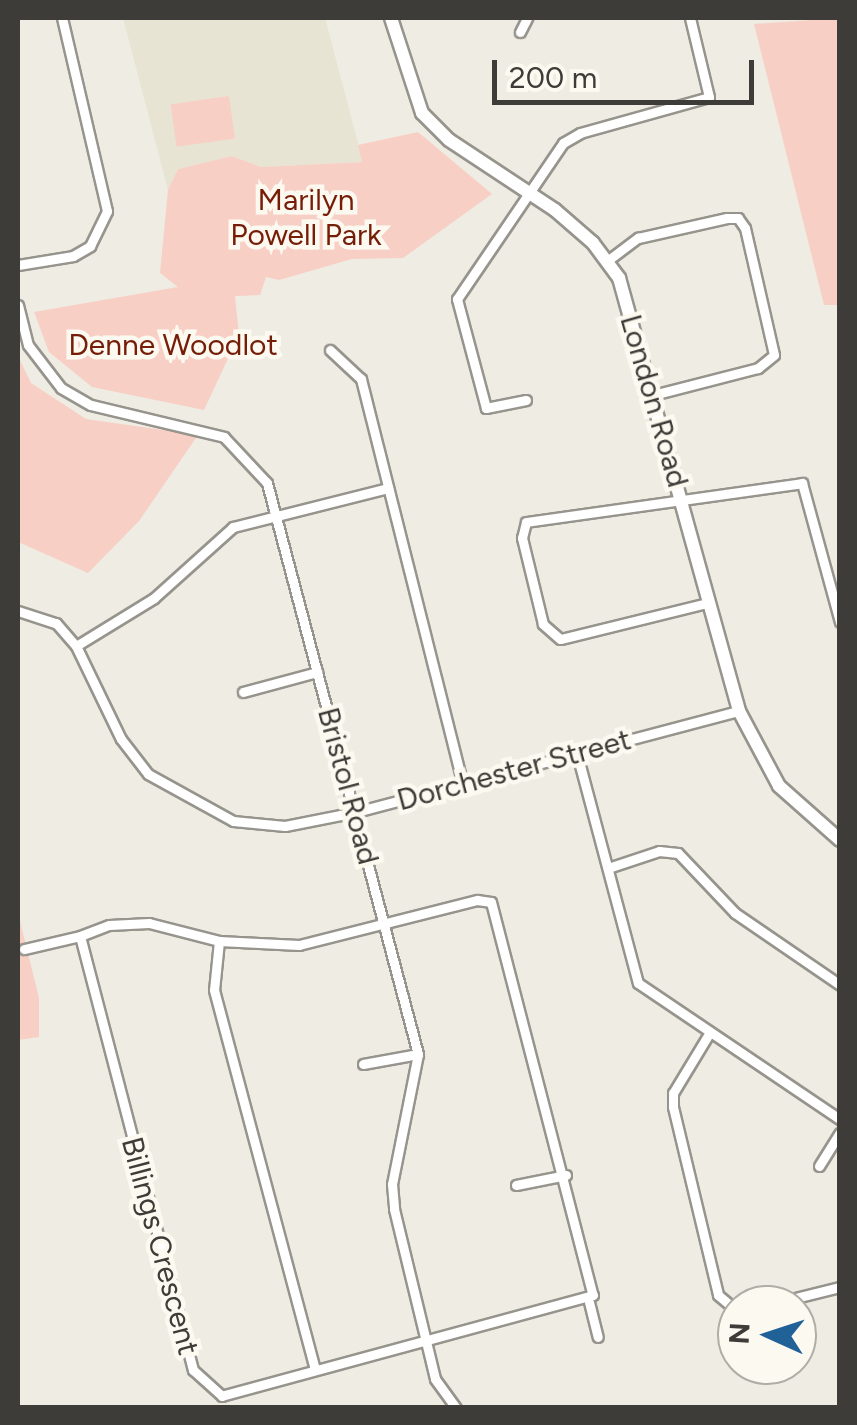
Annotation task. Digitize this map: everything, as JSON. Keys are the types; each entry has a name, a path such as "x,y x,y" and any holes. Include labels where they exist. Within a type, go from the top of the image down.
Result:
{"street":[{"path":"18,265 73,256 90,246 107,211 62,18"},
{"name":"London Road","path":"390,18 422,112 527,195 556,210 619,278 739,711 780,786 840,840"},
{"path":"520,32 527,18"},
{"path":"526,400 486,408 458,299 527,195 572,137 709,97 690,18"},
{"path":"606,261 638,238 727,218 738,218 745,228 774,355 758,368 653,395"},
{"name":"Bristol Road","path":"18,305 28,345 61,388 91,405 224,437 248,456 275,514 418,1054 392,1184 435,1379 456,1408"},
{"path":"330,350 361,379 463,784"},
{"path":"707,602 560,640 544,624 522,538 531,518 802,483 840,622"},
{"path":"18,611 56,623 76,646 154,598 233,528 275,514 388,488"},
{"name":"Dorchester Street","path":"76,646 121,739 148,774 233,821 285,826 356,812 739,711"},
{"path":"243,692 317,672"},
{"path":"577,754 638,983 840,1119"},
{"path":"608,868 660,851 678,853 735,913 840,985"},
{"path":"24,949 110,925 149,923 219,941 300,946 491,902 566,1174 598,1337"},
{"name":"Billings Crescent","path":"80,936 198,1381 222,1396 427,1339 589,1302"},
{"path":"219,941 214,990 314,1368"},
{"path":"710,1032 673,1093 673,1106 717,1291"},
{"path":"363,1064 418,1054"},
{"path":"818,1166 840,1134"},
{"path":"516,1186 566,1174"}],"shaded area":[{"path":"123,18 325,18 363,162 261,167 232,156 178,169 168,190"}],"green space":[{"path":"840,18 839,305 824,305 754,24"},
{"path":"229,96 235,139 177,147 171,104"},
{"name":"Marilyn Powell Park","path":"418,132 492,194 403,258 352,259 279,280 266,277 260,295 235,296 239,335 204,410 92,387 49,352 34,312 178,287 160,273 168,190 178,169 232,156 261,167 362,162 358,145"},
{"name":"Denne Woodlot","path":"18,356 31,383 86,419 198,435 139,521 88,573 18,542"},
{"path":"18,913 39,998 39,1037 18,1040"}]}
